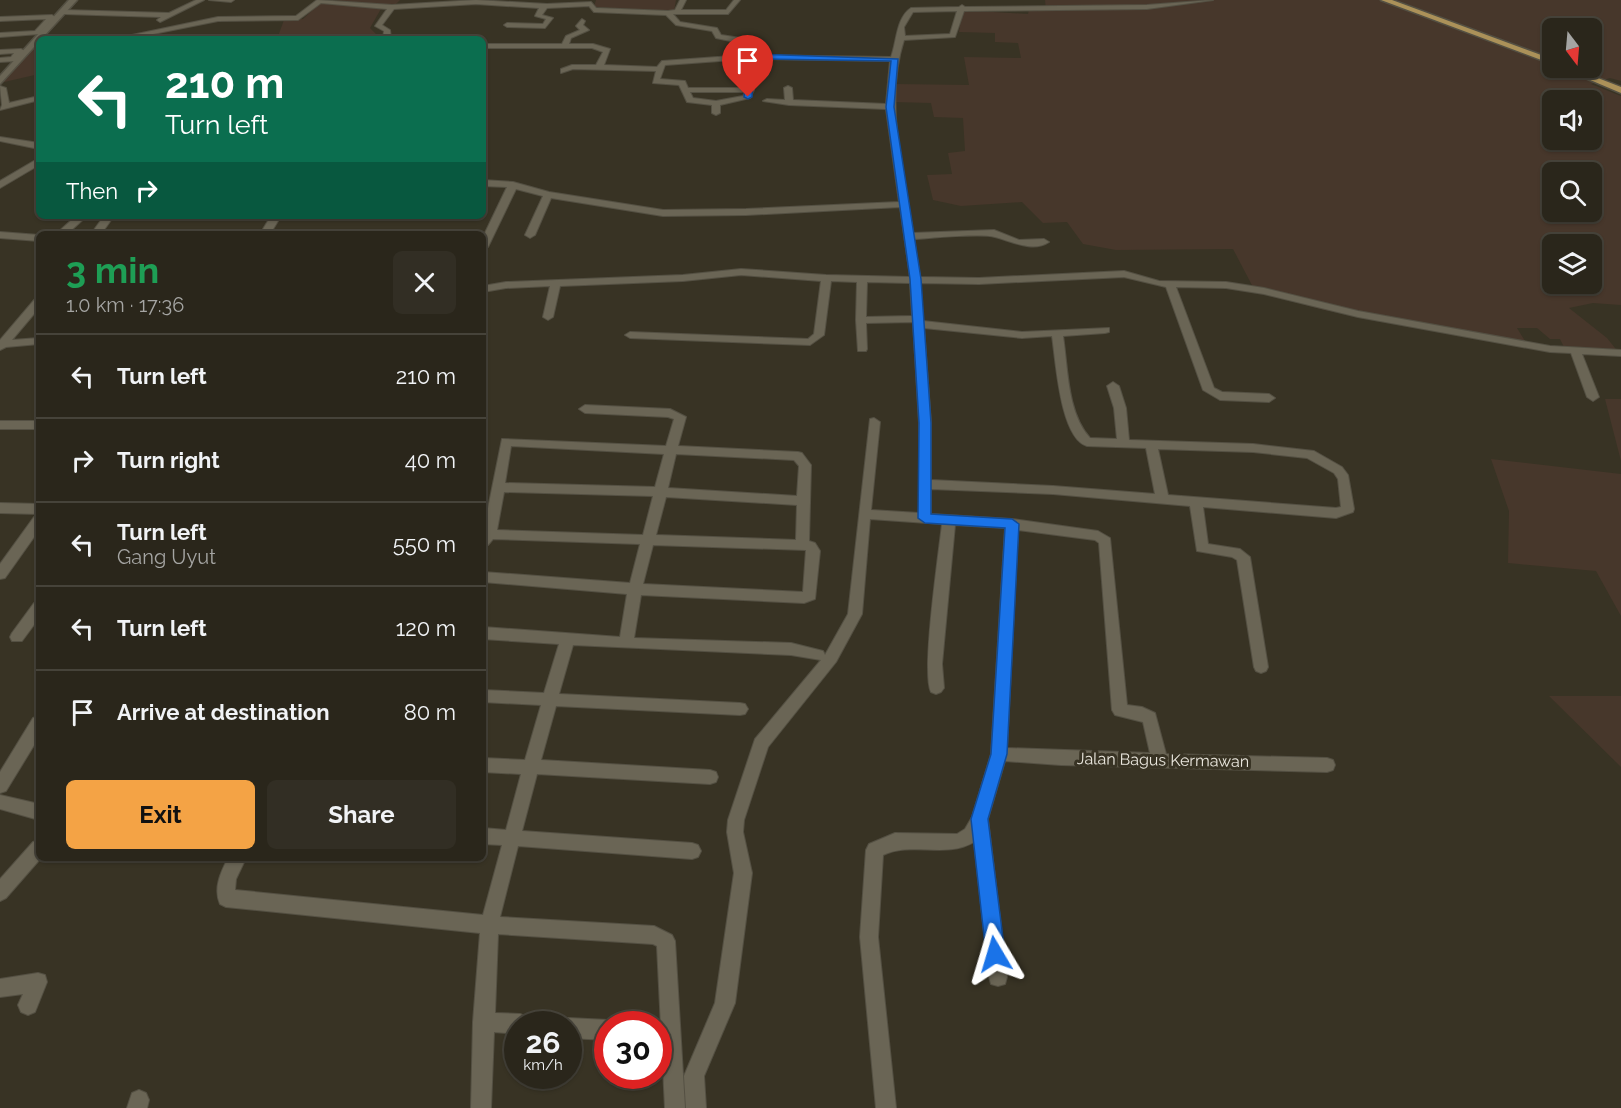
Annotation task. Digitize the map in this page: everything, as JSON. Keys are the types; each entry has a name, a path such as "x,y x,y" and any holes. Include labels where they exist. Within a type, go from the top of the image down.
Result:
{"main road":[{"path":"1385,0 1542,58"},
{"path":"1595,78 1621,87"}],"street":[{"path":"43,36 73,0"},
{"path":"141,33 168,15 201,0"},
{"path":"212,0 231,0"},
{"path":"322,0 393,7 476,2 547,6 591,4 596,10 668,13 728,12 737,0"},
{"path":"677,12 682,0"},
{"path":"925,518 925,423 915,279 890,107 894,59 901,38 901,27 912,6 1147,7 1210,0"},
{"path":"129,36 218,19 292,20 304,16 319,1 350,2"},
{"path":"507,25 545,26 550,18 538,16 543,7 547,6"},
{"path":"387,36 387,30 378,26 393,7"},
{"path":"901,38 953,36 962,7"},
{"path":"64,12 168,15"},
{"path":"668,13 678,24 715,29 718,37 744,41 743,46 751,57 750,90 746,98 716,103 690,100 682,83 656,81 658,69 662,63 751,57 894,59"},
{"path":"0,35 37,33 52,17 1,18"},
{"path":"565,45 568,38 586,30 579,26 582,21"},
{"path":"0,27 45,25"},
{"path":"0,43 36,39"},
{"path":"36,44 1,84 3,107 36,99"},
{"path":"486,45 593,46 607,51 599,67"},
{"path":"0,52 21,51 13,59 0,60"},
{"path":"672,62 676,52"},
{"path":"564,71 571,68 599,67 658,69"},
{"path":"788,88 789,103"},
{"path":"686,90 750,90"},
{"path":"767,101 890,107"},
{"path":"716,103 716,113"},
{"path":"0,139 36,145"},
{"path":"0,184 36,163"},
{"path":"486,183 513,185 607,207 663,213 746,212 905,204"},
{"path":"486,241 513,185"},
{"path":"530,234 548,195"},
{"path":"64,231 78,219"},
{"path":"909,236 994,234 1018,243 1044,242"},
{"path":"0,235 36,238"},
{"path":"486,288 506,285 683,278 741,272 862,279 1041,279 1124,274 1170,285 1226,285 1264,291 1358,314 1576,352 1621,353"},
{"path":"630,335 810,342 819,335 826,278"},
{"path":"862,279 862,350"},
{"path":"548,317 556,283"},
{"path":"1170,285 1209,390 1220,396 1269,398"},
{"path":"1,346 36,305"},
{"path":"861,320 917,322 1022,335 1105,330"},
{"path":"926,484 1196,501 1336,513 1348,509 1344,478 1338,470 1310,454 1151,443 1087,442 1082,438 1072,417 1057,334"},
{"path":"1,346 36,341"},
{"path":"1576,352 1593,397"},
{"path":"1113,386 1120,408 1124,442"},
{"path":"585,409 676,414 680,417 635,589 626,643"},
{"path":"696,1108 694,1076 725,1003 743,873 735,832 736,820 761,744 831,658 855,614 874,422"},
{"path":"0,425 36,425"},
{"path":"486,577 635,589 804,598 810,595 813,551 810,546 649,540 487,538 506,442 671,448 798,456 805,465 802,545"},
{"path":"1151,443 1162,499"},
{"path":"498,487 659,492 805,501"},
{"path":"1196,501 1202,548 1235,552 1243,557 1261,667"},
{"path":"0,508 36,508"},
{"path":"864,514 1012,524 1098,536 1105,541 1120,710 1142,713 1150,718 1159,759"},
{"path":"936,688 935,664 950,520"},
{"path":"0,574 36,524"},
{"path":"886,1108 869,937 875,850 895,842 959,842 971,835 980,819 999,754 1012,524"},
{"path":"17,637 36,612"},
{"path":"486,633 626,643 791,650 818,655"},
{"path":"481,1108 489,925 510,839 567,639"},
{"path":"486,696 740,709"},
{"path":"0,786 36,728"},
{"name":"Jalan Bagus Kermawan","path":"999,754 1061,758 1327,765"},
{"path":"486,765 710,777"},
{"path":"0,802 36,811"},
{"path":"980,819 998,977"},
{"path":"486,836 692,852"},
{"path":"0,892 36,851"},
{"path":"236,861 227,878 226,898 489,925 654,935 666,941 665,1011"},
{"path":"0,988 38,982 28,1005"},
{"path":"483,1022 504,1023"},
{"path":"672,1086 675,1108"}],"shaded area":[{"path":"400,0 394,6 382,7 370,28 378,36 278,36 284,20 303,19 321,2"},
{"path":"596,0 676,0 674,11 594,7"},
{"path":"1045,0 1621,0 1621,81 1610,78 1591,84 1621,96 1621,305 1593,303 1569,308 1607,338 1619,353 1567,353 1560,339 1550,339 1537,328 1517,328 1525,341 1324,310 1255,291 1233,249 1116,250 1083,244 1067,222 1043,223 1022,202 961,206 933,200 927,175 952,174 948,153 965,151 963,118 934,117 931,103 893,102 894,84 969,85 964,57 1021,58 1018,43 995,42 995,33 959,32 962,10 1028,14 1029,9 1046,10"},
{"path":"36,45 36,75 0,82"},
{"path":"1605,399 1621,399 1621,461"},
{"path":"1491,459 1621,474 1621,616 1596,571 1508,563 1509,511"},
{"path":"1549,696 1621,696 1621,767"}],"route":[{"path":"748,97 751,57 894,59 890,107 915,279 925,423 925,518 1012,524 999,754 980,819 995,954"}]}
